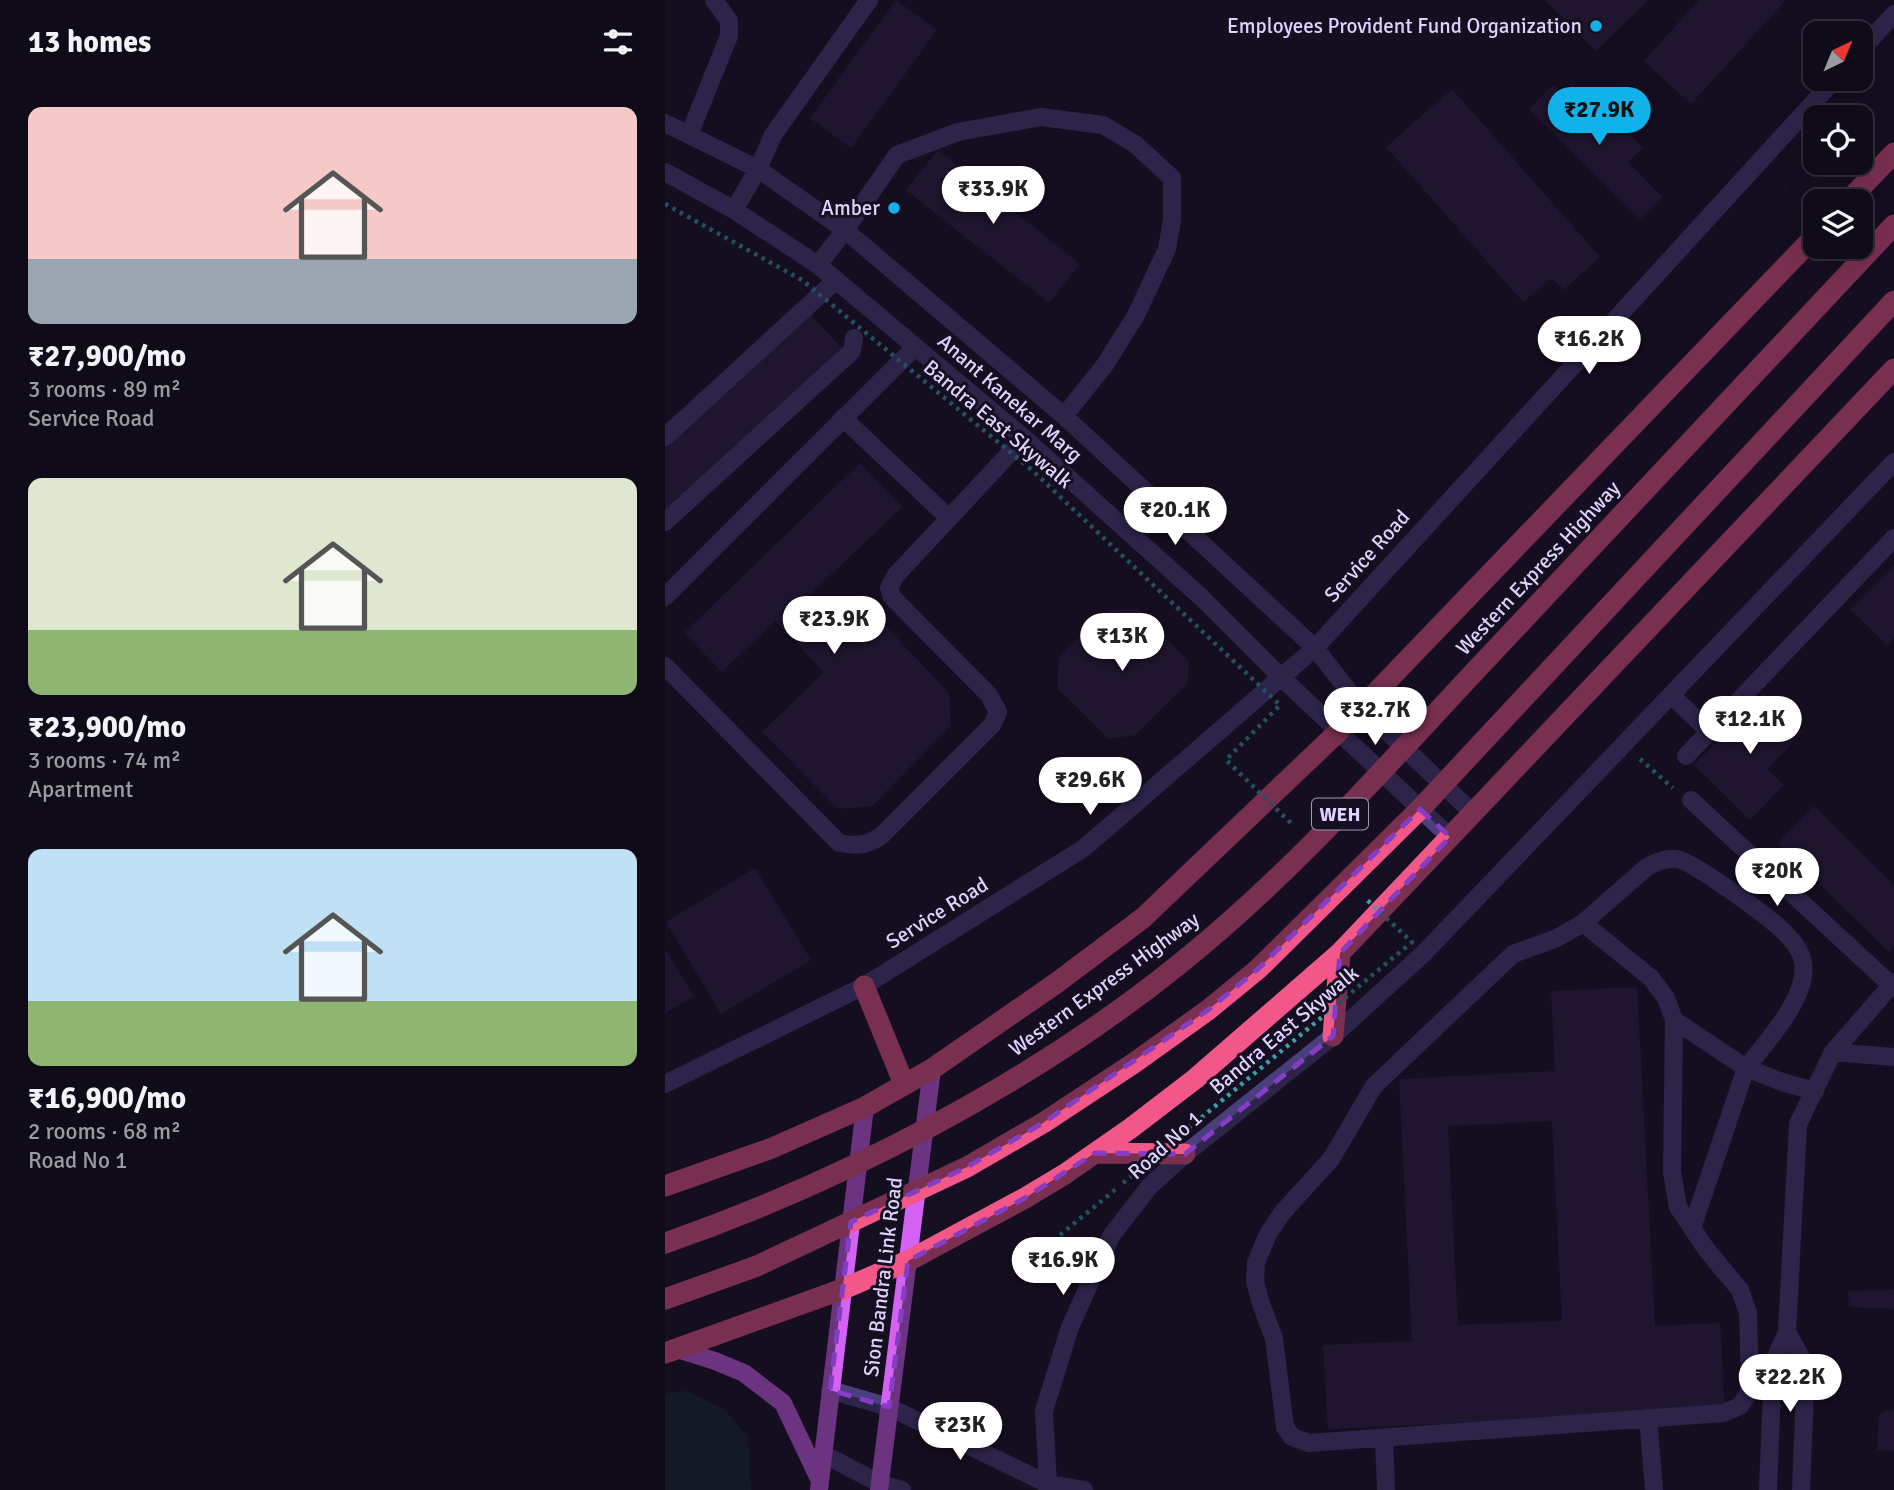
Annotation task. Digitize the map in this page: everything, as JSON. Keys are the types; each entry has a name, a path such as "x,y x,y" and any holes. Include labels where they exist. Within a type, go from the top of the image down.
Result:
{"highway":[{"path":"1860,189 1894,153"},
{"name":"Western Express Highway","path":"665,1243 730,1220 812,1185 947,1118 1024,1073 1105,1019 1205,943 1282,874 1382,771 1894,225"},
{"path":"665,1186 772,1148 865,1107 932,1069 1055,984 1143,918 1362,708 1803,249"},
{"name":"WEH","path":"665,1298 757,1266 967,1167 1043,1123 1134,1063 1258,970 1421,808 1894,301"},
{"path":"671,1351 843,1289 908,1261 1025,1198 1095,1153 1195,1079 1340,953 1894,369"},
{"path":"1332,1036 1340,953"},
{"path":"864,986 904,1084"},
{"path":"1095,1153 1185,1154"}],"main road":[{"name":"Sion Bandra Link Road","path":"879,1487 932,1069"},
{"name":"Sion Bandra Link Road","path":"819,1486 865,1107"},
{"path":"671,1351 715,1361 744,1373 783,1403 819,1486"}],"street":[{"path":"689,135 729,36 729,21 714,0"},
{"path":"734,210 758,169 773,135 869,0"},
{"path":"1873,37 1894,14"},
{"name":"Service Road","path":"665,1084 864,986 1084,848 1315,648 1824,91"},
{"path":"818,265 897,155 958,132 1041,117 1104,125 1135,144 1172,178 1172,219 1167,249 1135,317 1104,366 1064,416"},
{"name":"Anant Kanekar Marg","path":"665,123 758,169 845,230 1064,416 1315,648 1362,708 1473,813"},
{"name":"Anant Kanekar Marg","path":"665,172 734,210 818,265 1024,438 1202,598 1338,732 1450,837"},
{"path":"665,437 836,280"},
{"path":"665,522 852,351 854,338"},
{"path":"665,597 915,346"},
{"path":"843,418 949,518"},
{"path":"665,666 839,843 856,846 869,844 881,836 992,725 998,712 989,695 892,597 889,588 896,575 1024,438"},
{"path":"1625,745 1894,462"},
{"path":"1686,756 1894,538"},
{"path":"1672,696 1709,731"},
{"name":"Road No 1","path":"1048,1484 1045,1411 1070,1327 1111,1236 1149,1187 1185,1154 1332,1036 1423,954 1625,745"},
{"path":"1691,800 1893,983 1833,1052 1798,1124 1787,1332 1773,1363 1768,1490"},
{"path":"1583,923 1651,978 1666,998 1674,1020 1672,1172 1678,1207 1692,1228 1706,1249 1740,1290 1748,1313 1748,1394 1739,1406 1723,1413 1384,1438 1310,1443 1292,1437 1285,1427 1274,1338 1255,1281 1256,1263 1268,1234 1282,1213 1331,1159 1374,1086 1513,954 1557,938 1583,923 1647,867 1659,861 1678,859 1703,871 1786,933 1798,948 1803,964 1801,984 1794,1004 1747,1068 1692,1228"},
{"path":"1674,1020 1747,1068 1784,1083 1815,1090"},
{"path":"1833,1052 1894,1057"},
{"path":"1787,1332 1806,1366 1801,1490"},
{"path":"830,1390 889,1407 1048,1484 1084,1490"},
{"path":"1648,1419 1654,1490"},
{"path":"1384,1438 1386,1490"},
{"path":"823,1454 879,1487 902,1490"}],"path":[{"name":"Bandra East Skywalk","path":"665,204 802,280 1033,471 1280,705 1226,760 1294,826"},
{"path":"1625,745 1669,786 1691,800"},
{"name":"Bandra East Skywalk","path":"1060,1235 1412,942 1363,897"}],"highlighted area":[{"path":"1420,809 1450,837 1340,953 1333,1036 1185,1154 1095,1153 1025,1198 908,1261 889,1407 830,1390 851,1222 967,1167 1043,1123 1208,1010 1258,969"}],"green space":[{"path":"687,1391 723,1409 748,1436 751,1490 665,1490 665,1393"}],"building":[{"path":"896,0 937,30 851,148 810,118"},
{"name":"Employees Provident Fund Organization","path":"1545,0 1648,0 1596,51"},
{"path":"1699,0 1786,0 1691,104 1644,61"},
{"path":"1553,85 1580,112 1593,98 1643,148 1628,162 1662,197 1640,219 1529,109"},
{"path":"1452,89 1600,257 1563,290 1552,278 1523,302 1386,147"},
{"path":"938,150 1080,264 1049,303 906,190"},
{"path":"808,312 842,348 665,513 665,445"},
{"path":"860,463 902,507 801,603 842,646 875,615 949,693 951,726 872,806 838,809 762,732 824,672 775,621 722,672 684,633"},
{"path":"1894,565 1894,638 1887,645 1850,609"},
{"path":"1137,608 1189,662 1187,684 1135,735 1109,739 1057,688 1059,657 1107,611"},
{"path":"1764,693 1803,732 1767,769 1784,785 1750,820 1694,765"},
{"path":"1814,806 1894,885 1894,946 1889,952 1778,843"},
{"path":"755,868 811,960 721,1014 666,922"},
{"path":"665,949 694,996 665,1013"},
{"path":"1637,987 1655,1326 1720,1323 1725,1411 1328,1429 1323,1345 1412,1341 1399,1079 1555,1071 1551,991","holes":["1552,1121 1562,1321 1458,1325 1448,1126"]},
{"path":"1894,1290 1894,1309 1849,1307 1848,1291"},
{"path":"1894,1409 1894,1451 1877,1450 1879,1414"}],"place":[{"name":"Employees Provident Fund Organization","path":"1596,26"},
{"name":"Amber","path":"894,208"}]}
